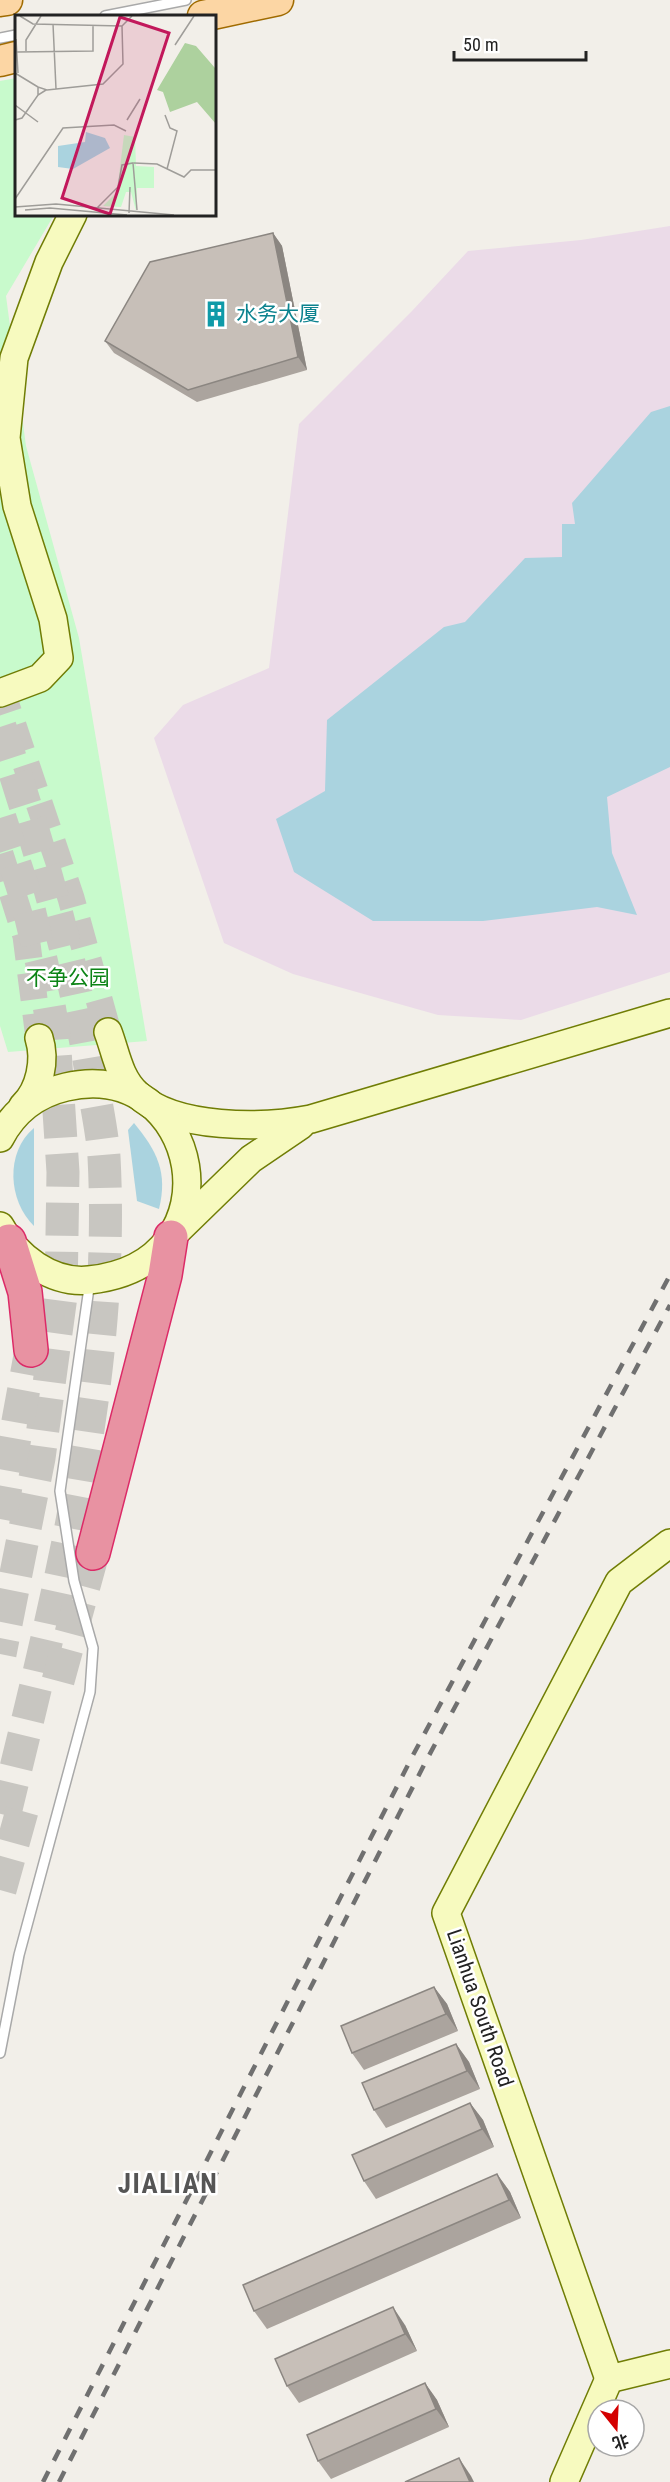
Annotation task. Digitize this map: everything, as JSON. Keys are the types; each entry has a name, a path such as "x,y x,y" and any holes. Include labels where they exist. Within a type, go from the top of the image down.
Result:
{"highway":[{"path":"5,1234 25,1292 31,1350"},
{"path":"93,1553 165,1275 171,1237"}],"main road":[{"path":"0,2 7,0"},
{"path":"208,15 278,0"},
{"path":"0,61 15,57"}],"street":[{"path":"0,693 40,678 59,658 53,619 17,506 6,438 14,358 49,262 72,216"},
{"path":"22,1107 50,1091 82,1083 106,1085 191,1119 236,1126 289,1123 311,1119 670,1013"},
{"path":"108,1032 122,1072 138,1096 167,1121 177,1137 187,1171 185,1205 171,1237"},
{"path":"0,1138 31,1098 42,1064 39,1038"},
{"path":"5,1234 32,1264 64,1278 91,1280 128,1273 150,1259 251,1158 311,1119"},
{"name":"Lianhua South Road","path":"609,2379 446,1913 620,1582 670,1543"},
{"path":"564,2482 609,2379 670,2364"}],"lane":[{"path":"110,15 186,0"},
{"path":"0,38 15,35"},
{"path":"0,2053 19,1955 90,1692 93,1648 74,1581 60,1491 91,1280"}],"shaded area":[{"path":"670,226 670,972 521,1020 438,1015 293,974 224,943 154,738 183,705 269,668 299,424 412,311 468,251 581,240"}],"green space":[{"name":"不争公园","path":"15,78 15,216 53,216 6,296 26,446 79,638 147,1041 8,1052 0,1026 0,81"}],"water":[{"path":"670,406 670,767 607,797 612,853 637,915 597,907 483,921 373,921 294,872 276,819 325,791 327,720 444,627 465,622 525,558 562,557 562,524 575,524 572,503 651,412"},
{"path":"134,1123 149,1143 161,1173 159,1209 137,1201 128,1130"},
{"path":"34,1128 34,1226 25,1216 19,1204 13,1177 18,1150"}],"building":[{"name":"水务大厦","path":"273,233 298,357 188,390 105,341 150,262"},
{"path":"434,1987 446,2014 352,2053 341,2026"},
{"path":"456,2044 467,2071 374,2110 362,2083"},
{"path":"470,2103 482,2129 364,2181 352,2155"},
{"path":"497,2174 509,2200 254,2311 243,2285"},
{"path":"393,2307 405,2334 287,2386 275,2359"},
{"path":"425,2383 436,2409 318,2461 307,2435"},
{"path":"459,2458 470,2482 405,2482"}],"tunnel":[{"path":"0,687 71,898 108,1032"},
{"path":"0,727 53,901 84,1033 103,1147 105,1243 100,1328 90,1414 76,1499 40,1667 0,1834"},
{"path":"0,818 27,901 42,964 54,1035 63,1172 61,1296 39,1458 0,1654"},
{"path":"0,854 26,936 39,1038"},
{"path":"0,1519 31,1350"},
{"path":"58,1681 93,1553"},
{"path":"0,1890 22,1811"}],"railway":[{"path":"43,2482 412,1757 670,1275"},
{"path":"59,2482 425,1763 670,1305"}],"place":[{"name":"水务大厦","path":"216,314"}],"district":[{"name":"JIALIAN","path":"168,2184"}]}
